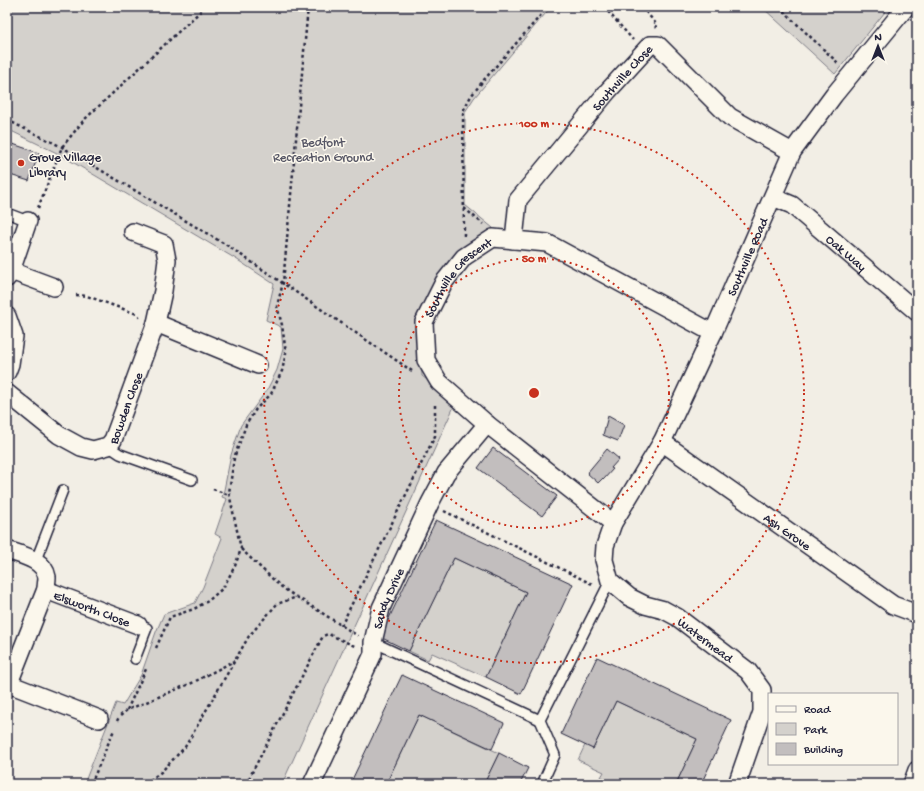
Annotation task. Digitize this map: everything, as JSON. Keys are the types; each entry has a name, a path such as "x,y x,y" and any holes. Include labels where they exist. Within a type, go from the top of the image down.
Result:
{"street":[{"name":"Southville Road","path":"613,523 662,442 774,197 792,152 834,95 906,7"},
{"name":"Southville Close","path":"514,240 518,200 608,91 650,45 658,45 730,118 792,152"},
{"name":"Oak Way","path":"774,197 792,205 917,312"},
{"path":"28,221 9,274 54,287"},
{"name":"Bowden Close","path":"7,393 59,434 81,447 93,450 108,446 113,440 148,321 163,291 167,260 164,244 133,232"},
{"name":"Southville Crescent","path":"613,523 487,424 439,382 426,360 424,322 444,282 464,257 493,238 547,243 713,333"},
{"path":"7,316 14,336 10,364 7,372"},
{"path":"148,321 258,365"},
{"name":"Sandy Drive","path":"312,784 373,648 381,608 430,503 446,473 487,424"},
{"name":"Ash Grove","path":"662,442 893,605 917,614"},
{"path":"608,586 604,560 605,546 613,523"},
{"path":"7,550 36,560"},
{"name":"Elsworth Close","path":"36,560 47,576 46,589 8,686 99,719"},
{"name":"Watermead","path":"608,586 646,605 664,610 677,616 748,671 762,690 762,712 737,784"},
{"name":"Elsworth Close","path":"46,589 138,625"},
{"path":"912,784 917,770"}],"lane":[{"path":"7,213 28,221"},
{"path":"108,446 120,454 192,480"},
{"path":"36,560 63,490"},
{"path":"540,720 608,586"},
{"path":"135,659 147,628 138,625"},
{"path":"373,648 540,720 555,756 542,784"}],"path":[{"path":"28,221 36,212 62,147 84,120 205,7"},
{"path":"156,648 170,616 194,609 208,601 223,588 235,566 241,549 229,495 234,458 246,425 256,409 270,394 282,371 286,353 282,325 277,306 283,283 308,7"},
{"path":"464,239 463,111 471,96 483,81 548,7"},
{"path":"604,7 644,52"},
{"path":"642,7 657,24 655,28"},
{"path":"779,7 842,66"},
{"path":"7,120 62,147 228,246 412,371"},
{"path":"464,207 494,232 493,238"},
{"path":"76,295 87,296 137,314 148,321"},
{"path":"341,626 435,436 435,402"},
{"path":"213,489 229,495"},
{"path":"430,503 608,586"},
{"path":"241,549 279,585 341,626 359,636 373,648"},
{"path":"145,784 161,772 185,747 249,636 278,604 297,597"},
{"path":"246,784 323,636 328,634 373,648"},
{"path":"91,784 119,717 128,710 192,683 235,661"},
{"path":"128,710 149,662"}],"green space":[{"name":"Bedfont Recreation Ground","path":"7,7 551,7 474,98 465,112 465,205 493,228 459,250 420,314 422,376 456,402 282,784 84,784 116,703 123,705 141,675 164,614 195,603 203,587 222,538 215,534 227,499 222,497 231,455 241,425 267,390 277,370 283,349 281,327 266,320 274,284 236,259 59,154 7,129"},
{"path":"762,7 889,7 835,74"},
{"path":"454,558 526,592 486,677 432,653 428,660 409,651"},
{"path":"616,701 697,739 676,784 617,784 601,777 604,772 578,760 585,745 593,749"},
{"path":"419,715 499,753 484,784 386,784"}],"building":[{"name":"Grove Village Library","path":"7,142 39,153 29,181 7,174"},
{"path":"7,240 11,241 7,251"},
{"path":"608,416 624,425 618,441 603,435"},
{"path":"493,448 557,496 542,516 478,468"},
{"path":"607,449 619,459 611,468 613,469 598,483 587,473"},
{"path":"436,520 573,584 521,694 486,677 526,592 454,558 409,651 380,637"},
{"path":"597,657 731,720 701,784 676,784 697,739 616,701 593,749 561,734"},
{"path":"402,675 504,723 492,749 419,715 386,784 350,784"},
{"path":"499,753 528,768 520,784 484,784"}],"place":[{"name":"Grove Village Library","path":"21,163"}]}
